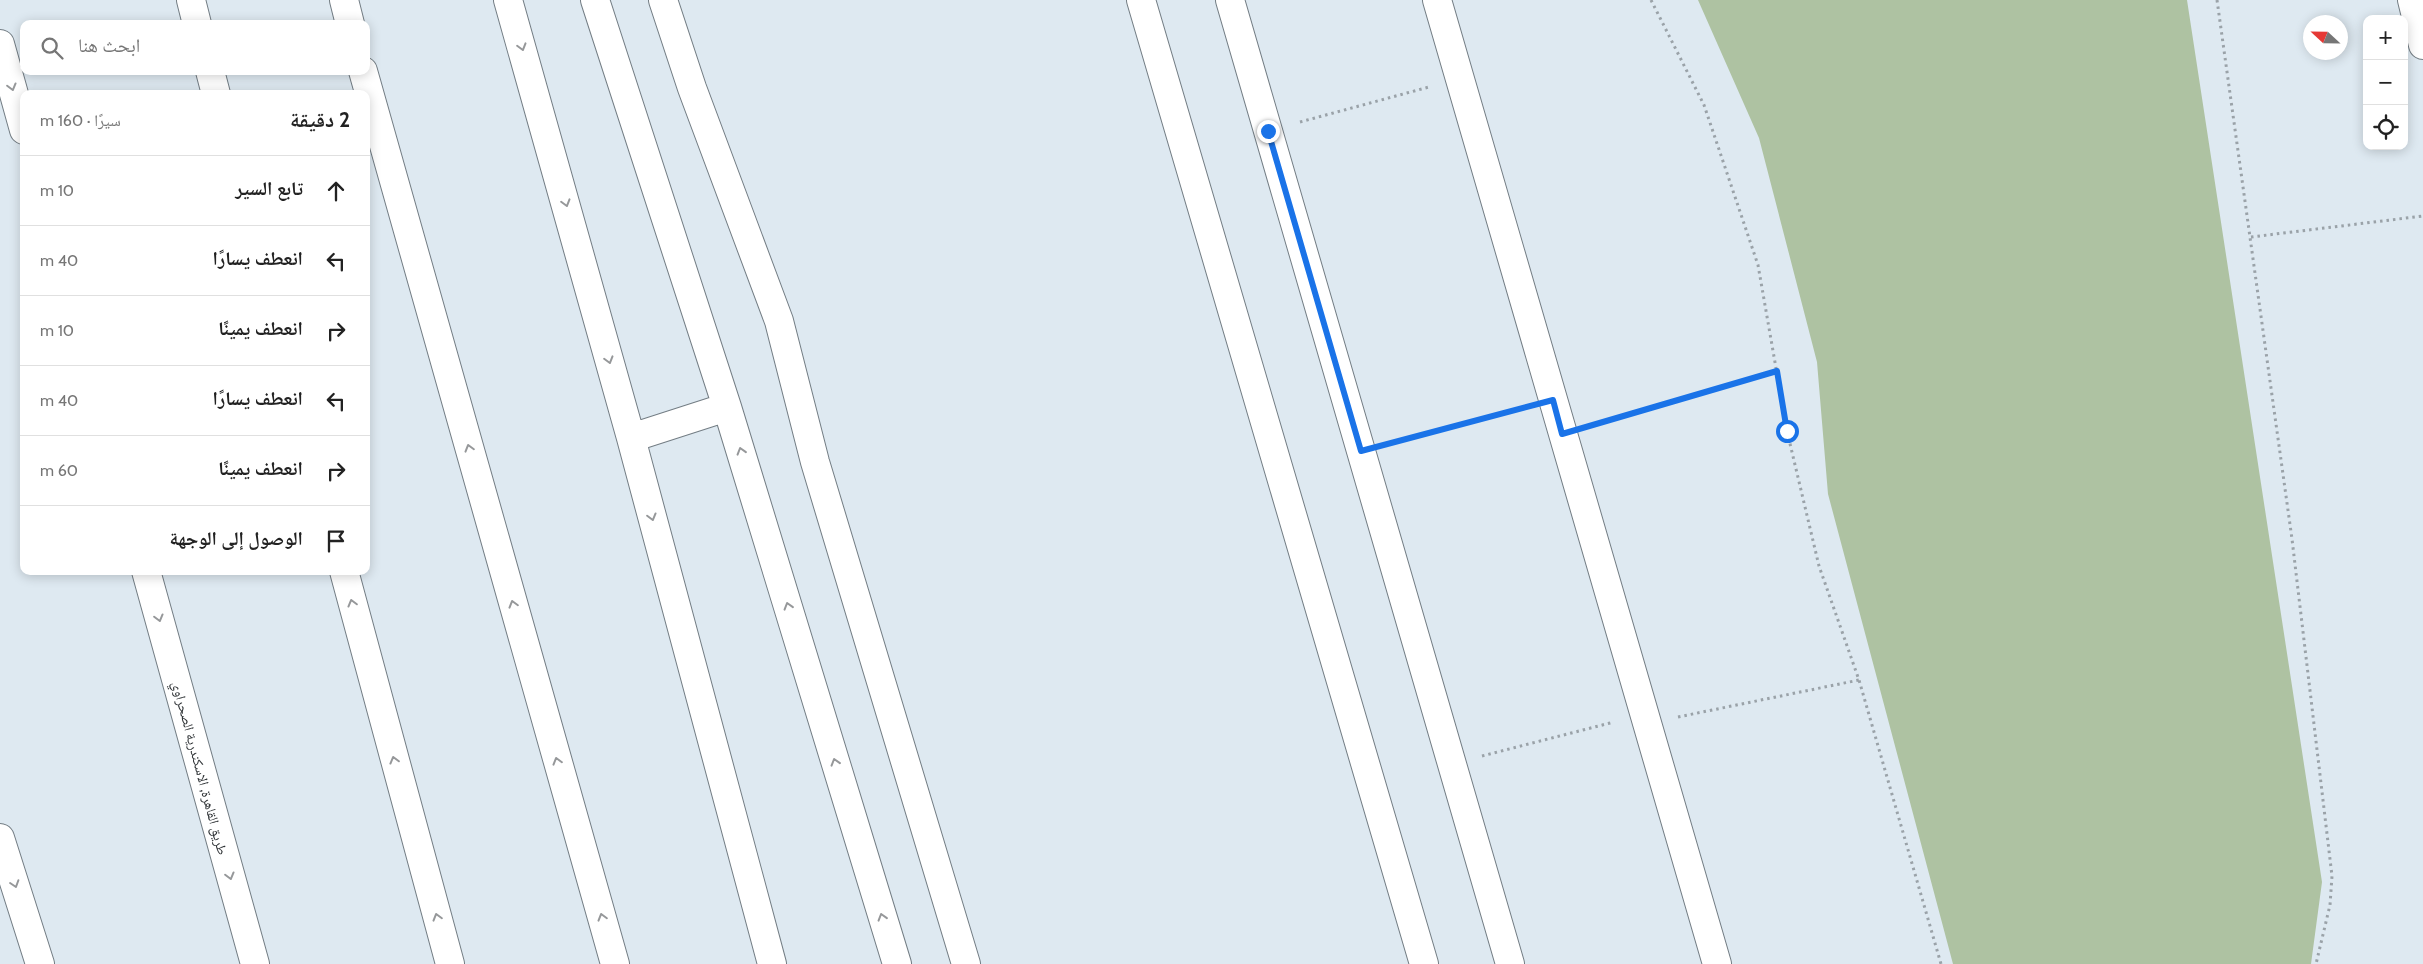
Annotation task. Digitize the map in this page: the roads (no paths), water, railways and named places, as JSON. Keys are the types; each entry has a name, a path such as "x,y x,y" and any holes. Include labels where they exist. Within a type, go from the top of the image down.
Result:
{"main road":[{"path":"191,0 196,20"},
{"path":"344,0 349,20"},
{"path":"508,0 631,438 772,964"},
{"path":"595,0 728,407 897,964"},
{"path":"663,0 692,88 779,322 815,462 966,964"},
{"path":"1141,0 1424,964"},
{"path":"1230,0 1510,964"},
{"path":"1437,0 1717,964"},
{"path":"2412,0 2423,45"},
{"path":"0,44 20,116"},
{"path":"211,75 215,90"},
{"path":"364,75 368,90"},
{"path":"370,96 615,964"},
{"path":"631,438 728,407"},
{"name":"طريق القاهرة, الاسكندرية الصحراوي","path":"147,575 255,964"},
{"path":"345,575 450,964"},
{"path":"0,838 40,964"}]}
